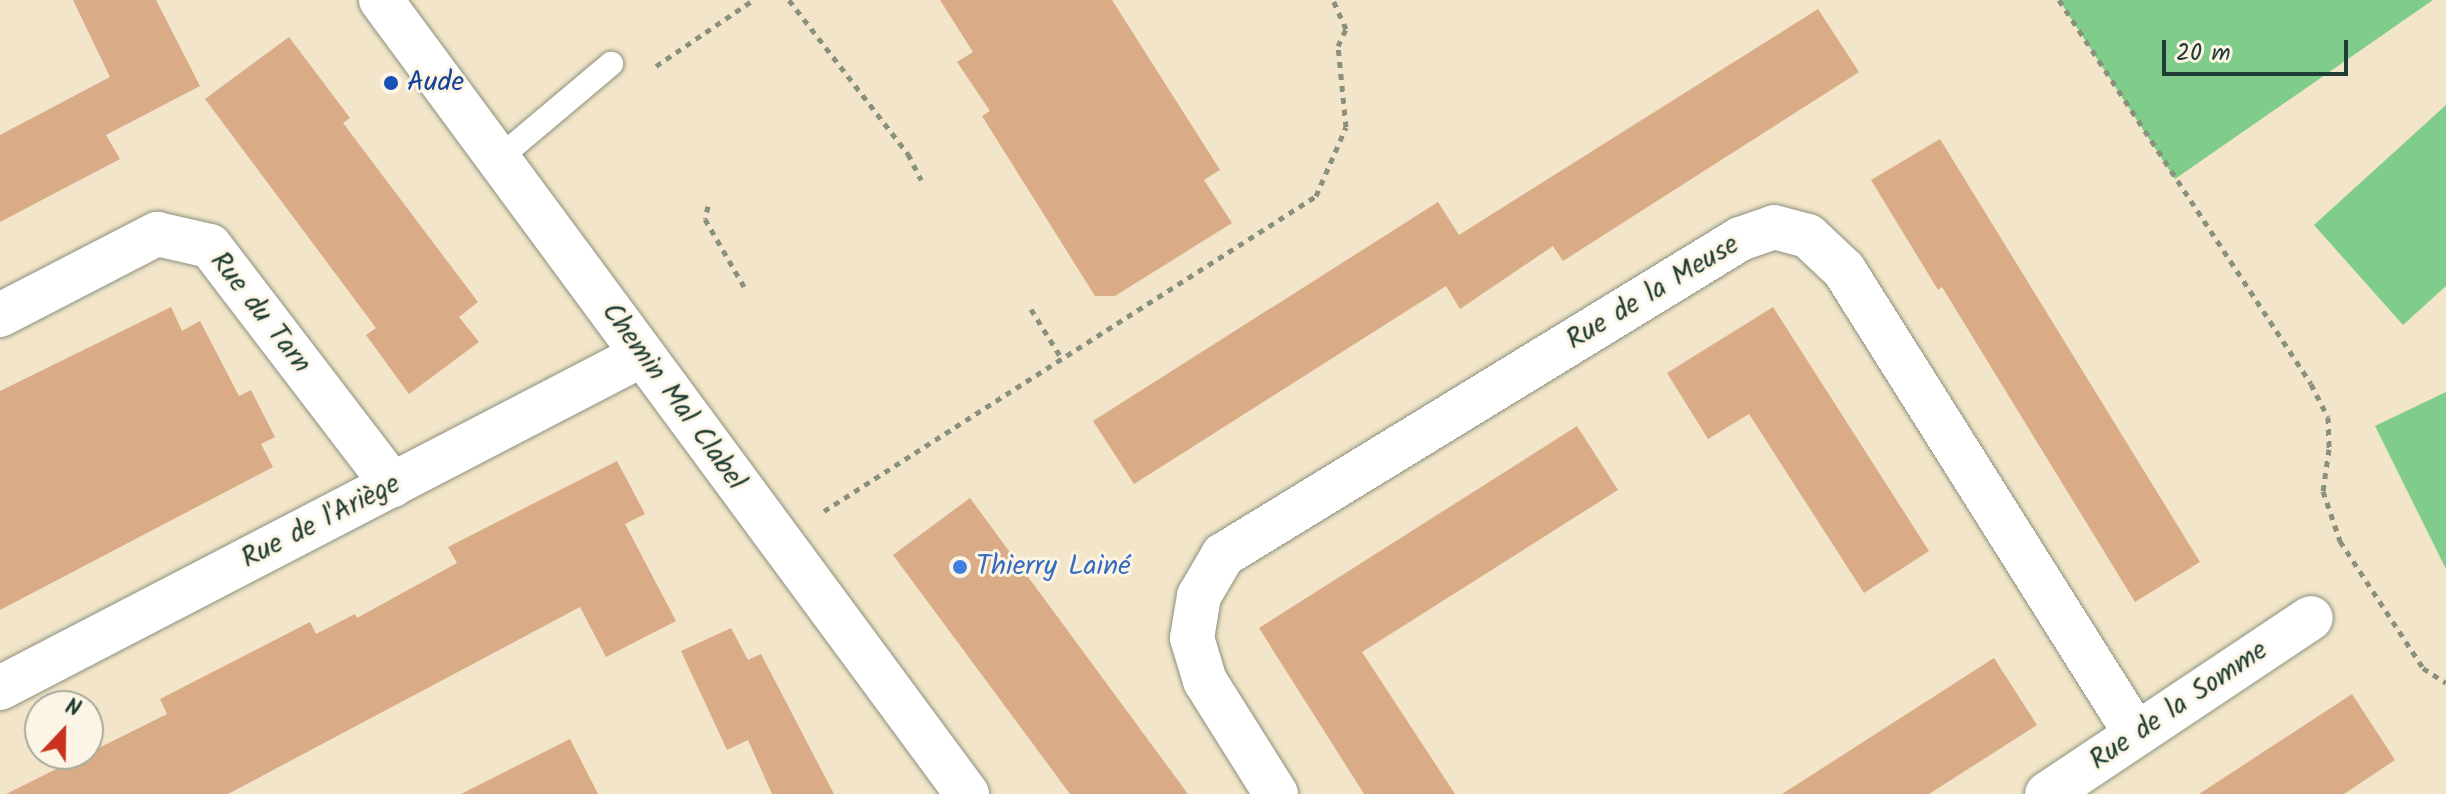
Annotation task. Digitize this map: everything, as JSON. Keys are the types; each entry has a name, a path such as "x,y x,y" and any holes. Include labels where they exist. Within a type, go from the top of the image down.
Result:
{"street":[{"name":"Chemin Mal Clabel","path":"381,0 967,794"},
{"name":"Rue de la Meuse","path":"1276,794 1205,681 1192,638 1199,596 1223,555 1740,239 1774,227 1808,236 1844,270 2136,734"},
{"name":"Rue du Tarn","path":"0,315 157,234 210,246 393,485"},
{"name":"Rue de l'Ariège","path":"0,688 642,355"},
{"name":"Rue de la Somme","path":"2047,794 2311,618"}],"lane":[{"path":"498,159 611,64"}],"path":[{"path":"649,71 753,0"},
{"path":"789,0 908,154 921,180"},
{"path":"779,540 1316,196 1346,127 1338,46 1346,29 1333,0"},
{"path":"2059,0 2311,384 2328,417 2329,449 2323,491 2340,541 2423,668 2446,683"},
{"path":"708,206 705,219 746,290"},
{"path":"1031,309 1062,359"}],"green space":[{"path":"2059,0 2433,0 2175,179"},
{"path":"2446,105 2446,286 2403,325 2314,225"},
{"path":"2446,392 2446,569 2375,426"}],"building":[{"path":"73,0 156,0 200,86 106,135 120,159 0,222 0,135 110,77"},
{"path":"940,0 1112,0 1220,170 1204,180 1232,223 1115,296 1095,296 982,116 990,111 957,62 973,52"},
{"path":"1818,9 1859,72 1563,261 1553,246 1460,309 1446,286 1134,484 1093,421 1438,202 1459,235"},
{"path":"289,37 350,118 343,123 478,302 459,317 479,342 409,394 366,335 376,328 205,99"},
{"path":"1940,139 2200,562 2135,602 1942,287 1938,290 1871,180"},
{"path":"171,307 182,331 200,321 239,396 251,390 275,437 261,444 273,467 0,610 0,391"},
{"path":"1773,307 1929,551 1864,593 1749,414 1708,439 1667,373"},
{"path":"1577,426 1618,490 1362,652 1455,794 1364,794 1259,628"},
{"path":"617,461 645,514 625,524 676,621 606,657 580,607 228,794 6,794 54,770 104,770 104,745 167,714 160,699 310,622 316,634 355,614 357,618 457,563 448,547"},
{"path":"970,498 1188,794 1070,794 893,555"},
{"path":"731,628 748,660 761,654 834,794 772,794 748,740 727,750 681,651"},
{"path":"1994,658 2037,725 1929,794 1782,794"},
{"path":"2352,694 2395,760 2344,794 2199,794"},
{"path":"570,739 598,794 461,794"}],"place":[{"name":"Aude","path":"391,83"},
{"name":"Thierry Lainé","path":"960,567"}]}
